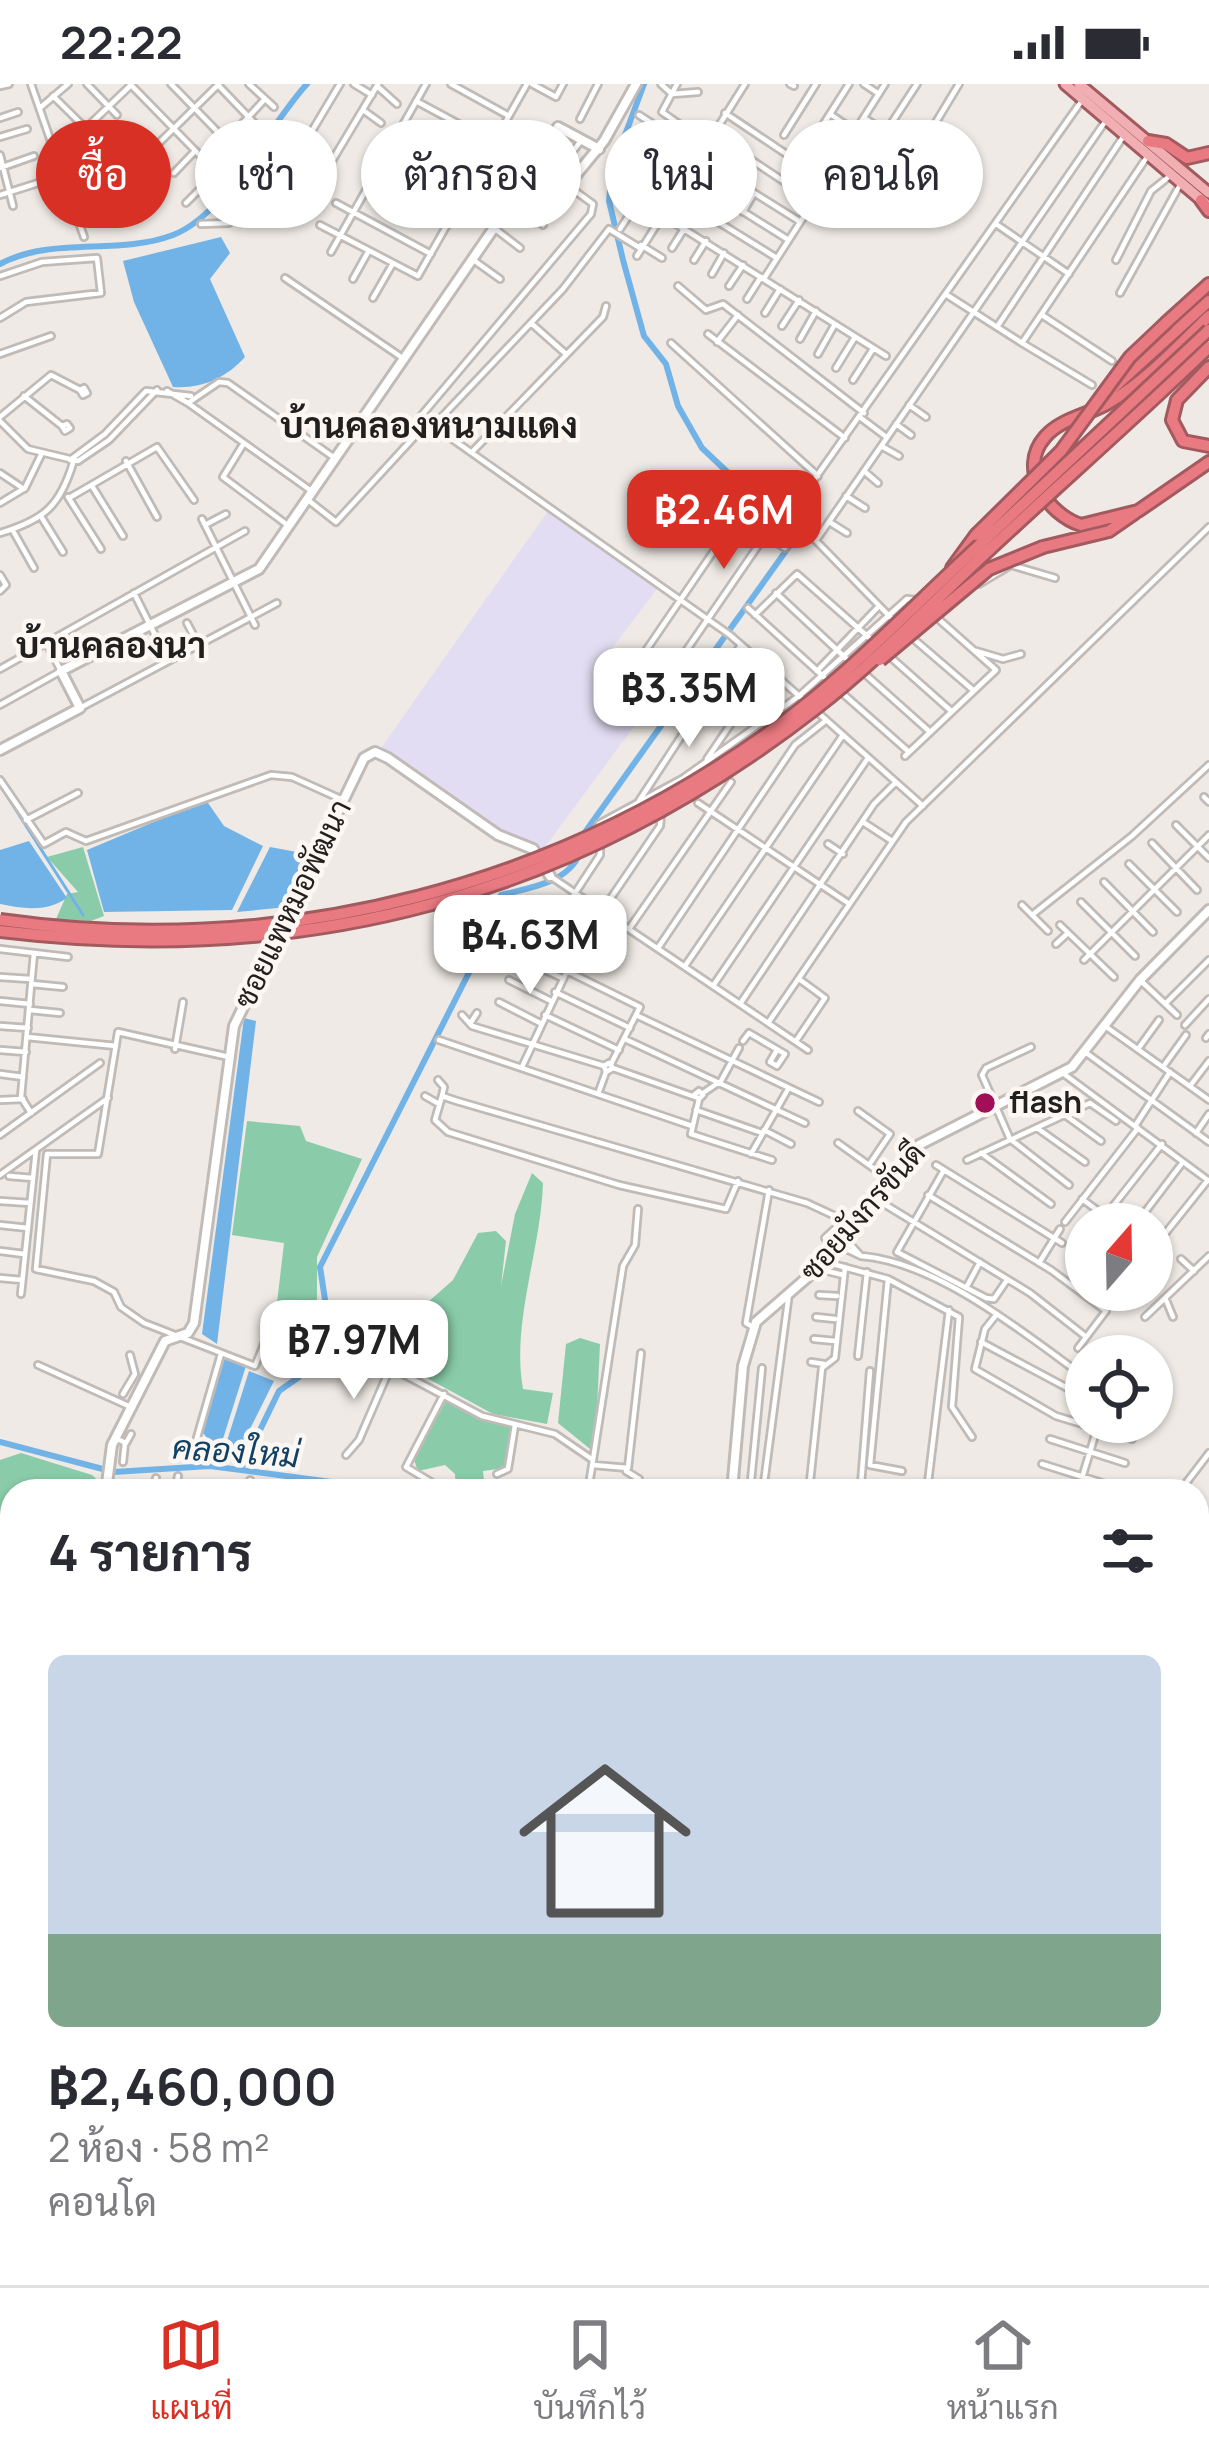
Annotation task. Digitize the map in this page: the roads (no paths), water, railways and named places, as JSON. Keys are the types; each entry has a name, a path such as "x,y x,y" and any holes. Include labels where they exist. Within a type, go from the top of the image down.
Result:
{"highway":[{"path":"1148,148 1166,144 1187,158 1209,153"},
{"path":"947,575 976,535 1061,451 1130,357 1209,284"},
{"path":"976,535 1065,452 1123,377 1209,301"},
{"path":"1138,511 1074,523 1051,507 1039,490 1034,465 1046,435 1109,403 1209,316"},
{"path":"0,920 130,932 229,931 355,914 521,866 601,832 730,759 837,678 1209,330"},
{"path":"0,931 93,941 226,941 317,932 448,902 573,857 655,816 758,751 865,668 1209,350"},
{"path":"1209,367 1173,408 1174,427 1190,446 1209,446"},
{"path":"865,668 890,653 989,569 1043,547 1109,531 1209,462"}],"main road":[{"path":"1064,84 1083,92 1207,203"},
{"path":"1083,92 1107,119 1148,148 1207,203"}],"street":[{"path":"0,86 9,84"},
{"path":"32,84 44,120"},
{"path":"40,107 68,84"},
{"path":"87,84 117,115"},
{"path":"94,120 130,84 195,150"},
{"path":"170,84 205,120"},
{"path":"171,131 218,84 249,118 265,99"},
{"path":"249,84 274,107"},
{"path":"319,120 340,84"},
{"path":"354,84 372,95"},
{"path":"405,120 426,84"},
{"path":"451,84 509,116"},
{"path":"507,120 530,84 556,97"},
{"path":"551,106 563,84"},
{"path":"580,119 598,84"},
{"path":"581,170 599,149 636,84"},
{"path":"661,84 672,94 698,92"},
{"path":"674,120 662,112 677,84"},
{"path":"793,120 816,84"},
{"path":"826,120 849,84"},
{"path":"864,84 879,94"},
{"path":"867,120 864,118 885,84"},
{"path":"894,120 917,84"},
{"path":"937,120 959,84"},
{"path":"337,153 378,85 397,104"},
{"path":"721,120 742,85"},
{"path":"974,691 888,617 790,514 863,416 1083,92"},
{"path":"53,96 76,120"},
{"path":"416,101 451,120"},
{"path":"363,110 376,120"},
{"path":"0,118 18,112"},
{"path":"725,113 781,150"},
{"path":"830,114 839,120"},
{"path":"639,115 646,120"},
{"path":"816,540 1107,119"},
{"path":"0,137 27,130"},
{"path":"997,327 1125,134"},
{"path":"581,140 599,149"},
{"path":"1022,343 1148,148"},
{"path":"174,173 195,152"},
{"path":"0,155 13,206"},
{"path":"2,168 34,156"},
{"path":"1116,260 1151,191 1172,174"},
{"path":"1120,293 1182,183"},
{"path":"0,195 36,184"},
{"path":"186,203 195,194"},
{"path":"581,195 593,204 581,226"},
{"path":"332,252 361,198"},
{"path":"337,204 431,254"},
{"path":"1141,213 1153,219"},
{"path":"757,221 789,240"},
{"path":"995,224 1069,274"},
{"path":"81,228 84,237"},
{"path":"325,228 417,277 446,228"},
{"path":"421,416 579,228"},
{"path":"434,426 611,228 639,250 662,258"},
{"path":"621,233 624,228"},
{"path":"639,250 652,228"},
{"path":"727,228 777,259"},
{"path":"747,299 797,228"},
{"path":"0,705 259,568 494,229 520,248"},
{"path":"672,248 684,229 886,356"},
{"path":"694,260 706,241"},
{"path":"352,279 368,252"},
{"path":"712,274 724,253"},
{"path":"0,276 42,262 99,260 99,295 26,302 0,318"},
{"path":"472,260 500,279"},
{"path":"373,298 392,265"},
{"path":"729,286 743,265"},
{"path":"285,278 404,359"},
{"path":"678,286 704,309 721,302 739,315 887,437"},
{"path":"765,313 780,289"},
{"path":"947,295 1092,385"},
{"path":"782,326 799,300"},
{"path":"472,452 603,317 606,306"},
{"path":"800,339 816,311"},
{"path":"718,342 739,315"},
{"path":"1042,315 1112,361"},
{"path":"531,322 566,354"},
{"path":"818,354 835,324"},
{"path":"708,334 845,438"},
{"path":"0,355 51,335"},
{"path":"836,368 855,337"},
{"path":"671,343 818,476"},
{"path":"853,380 874,349"},
{"path":"80,390 52,375 0,419 17,441 41,454 71,460 105,434 136,397 157,390 194,397"},
{"path":"188,403 228,382 336,459"},
{"path":"167,391 244,443 336,522 420,424 434,426 730,635 923,806"},
{"path":"24,396 62,426"},
{"path":"790,412 798,402"},
{"path":"909,405 926,417"},
{"path":"812,431 820,419"},
{"path":"896,424 911,435"},
{"path":"244,443 223,478 286,524"},
{"path":"881,446 899,456"},
{"path":"0,533 42,518 67,495 92,486 126,461 160,448 194,500"},
{"path":"0,503 24,489 41,454"},
{"path":"71,460 67,495 101,549"},
{"path":"126,461 158,517"},
{"path":"864,471 878,482"},
{"path":"0,473 24,489"},
{"path":"92,486 123,536"},
{"path":"847,496 865,508"},
{"path":"226,514 203,522 255,625"},
{"path":"42,518 63,552"},
{"path":"662,687 635,667 737,518 785,548"},
{"path":"652,702 775,521"},
{"path":"829,521 847,533"},
{"path":"768,1023 892,841 923,806 1209,527"},
{"path":"12,530 34,568"},
{"path":"0,669 245,531"},
{"path":"938,618 1007,566 1055,578"},
{"path":"755,615 797,574 952,712"},
{"path":"0,575 5,585 0,591"},
{"path":"134,593 168,661"},
{"path":"776,593 930,732"},
{"path":"748,608 907,754 996,670 910,597 820,674"},
{"path":"0,750 277,603"},
{"path":"514,936 539,947 549,934 602,852 598,826 702,766 799,696 879,606"},
{"path":"188,623 198,644"},
{"path":"46,642 80,708"},
{"path":"638,802 741,645"},
{"path":"976,651 1004,659 1021,654"},
{"path":"702,766 768,669"},
{"path":"658,948 795,745 826,720"},
{"path":"685,966 843,735"},
{"name":"ซอยแพหมอพัฒนา","path":"107,1479 138,1399 171,1337 188,1333 194,1323 237,1015 364,758 375,752 504,838 533,849 553,879"},
{"path":"713,986 868,758"},
{"path":"1032,915 1132,836 1209,764"},
{"path":"658,770 671,785"},
{"path":"0,780 42,843 67,832 86,841 276,774 344,800"},
{"path":"629,928 731,782"},
{"path":"740,1004 896,782"},
{"path":"602,911 660,826 662,790"},
{"path":"26,820 78,793"},
{"path":"698,802 850,904"},
{"path":"863,823 892,841"},
{"path":"1176,825 1209,858"},
{"path":"1086,957 1209,835"},
{"path":"1152,843 1198,890"},
{"path":"827,844 843,854"},
{"path":"1129,864 1177,912"},
{"path":"553,879 808,1050"},
{"path":"1104,882 1153,932"},
{"path":"1081,902 1135,956"},
{"path":"1022,905 1048,931"},
{"name":"ซอยมังกรขันดี","path":"753,1327 822,1266 929,1137 998,1110 1064,1074 1140,980 1209,910"},
{"path":"1060,925 1086,957 1114,977"},
{"path":"1056,944 1068,933"},
{"path":"549,934 563,942"},
{"path":"0,950 68,957"},
{"path":"31,1112 22,1099 34,953"},
{"path":"519,958 562,978"},
{"path":"1166,1004 1209,960"},
{"path":"522,1069 562,978 571,972 640,1007 598,1094"},
{"path":"0,977 62,987"},
{"path":"795,1042 824,998 799,979"},
{"path":"509,980 551,1001"},
{"path":"1140,980 1177,1015"},
{"path":"555,992 630,1028"},
{"path":"1185,1025 1209,999"},
{"path":"0,1000 60,1013"},
{"path":"175,1049 183,1002"},
{"path":"500,1002 540,1023"},
{"path":"470,1024 477,1012"},
{"path":"1196,1013 1204,1021"},
{"path":"544,1015 619,1050"},
{"path":"636,1015 819,1102"},
{"path":"462,1016 470,1024 699,1097"},
{"path":"759,1017 717,1085 699,1097 692,1126 693,1136 772,1160"},
{"path":"1138,1049 1159,1020"},
{"path":"0,1026 28,1028"},
{"path":"1105,1026 1209,1100"},
{"path":"230,1058 175,1049 118,1032 98,1154 47,1154 36,1269 105,1287 127,1313 171,1337 257,1366 270,1325 304,1333 391,1366 482,1416 555,1434 593,1463 639,1479"},
{"path":"741,1045 749,1033 777,1050"},
{"path":"1163,1067 1186,1035"},
{"path":"27,1037 116,1046"},
{"path":"625,1038 805,1123"},
{"path":"440,1040 692,1126"},
{"path":"1031,1046 982,1070 1010,1139 1069,1185"},
{"path":"0,1050 26,1052"},
{"path":"1085,1052 1209,1142"},
{"path":"1190,1087 1209,1061"},
{"path":"0,1135 100,1063"},
{"path":"1039,1263 1137,1127 1170,1072"},
{"path":"1064,1074 1208,1180 1173,1224"},
{"path":"0,1075 23,1077"},
{"path":"438,1080 444,1087 436,1124 448,1132 619,1185 726,1209 738,1181"},
{"path":"752,1154 789,1089"},
{"path":"425,1096 439,1104"},
{"path":"442,1096 769,1190 835,1216 842,1242 861,1256 890,1260 997,1314 1065,1363"},
{"path":"0,1175 108,1098"},
{"path":"0,1100 22,1099"},
{"path":"967,1160 1090,1103 1116,1121"},
{"path":"696,1110 791,1144"},
{"path":"859,1111 890,1134 869,1165"},
{"path":"1196,1133 1209,1114"},
{"path":"1065,1115 1101,1142"},
{"path":"1036,1128 1085,1162"},
{"path":"838,1142 890,1180"},
{"path":"1115,1203 1162,1144"},
{"path":"21,1294 36,1150"},
{"path":"981,1153 1051,1204"},
{"path":"1152,1203 1184,1161"},
{"path":"936,1165 1062,1243"},
{"path":"944,1170 897,1252 994,1299 1007,1280"},
{"path":"9,1176 33,1178"},
{"path":"733,1479 753,1327 746,1323 769,1190"},
{"path":"928,1195 1039,1263 1106,1311 1088,1335"},
{"path":"1082,1198 1088,1203"},
{"path":"0,1201 30,1203"},
{"path":"879,1201 980,1262 1084,1335"},
{"path":"591,1479 599,1451 622,1266 635,1245 638,1209"},
{"path":"0,1225 28,1228"},
{"path":"825,1238 837,1227"},
{"path":"0,1252 25,1254"},
{"path":"1173,1290 1209,1256"},
{"path":"1181,1259 1194,1270"},
{"path":"966,1288 980,1262"},
{"path":"822,1266 888,1279 961,1319 952,1410 972,1437"},
{"path":"822,1266 843,1275"},
{"path":"811,1363 824,1364 835,1358 845,1267"},
{"path":"858,1356 867,1272"},
{"path":"0,1278 22,1280"},
{"path":"861,1479 870,1371 888,1279"},
{"path":"765,1479 789,1293"},
{"path":"819,1295 840,1296"},
{"path":"928,1479 946,1309"},
{"path":"1145,1317 1151,1311"},
{"path":"1172,1311 1174,1316"},
{"path":"997,1314 980,1342 975,1369 1065,1418"},
{"path":"816,1317 836,1319"},
{"path":"814,1339 836,1341"},
{"path":"980,1342 1065,1387"},
{"path":"626,1471 638,1412 641,1353"},
{"path":"196,1441 221,1354"},
{"path":"130,1355 136,1371 125,1393 138,1399"},
{"path":"810,1479 824,1364"},
{"path":"38,1365 138,1399"},
{"path":"346,1455 359,1440 391,1366"},
{"path":"751,1479 762,1368"},
{"path":"870,1371 870,1465 902,1471"},
{"path":"426,1479 406,1467 443,1394"},
{"path":"497,1474 508,1469 515,1425"},
{"path":"122,1462 120,1440 131,1434"},
{"path":"1050,1439 1125,1463"},
{"path":"1082,1477 1093,1443"},
{"path":"736,1448 755,1450"},
{"path":"1189,1479 1209,1453"},
{"path":"1042,1464 1089,1479"}],"water":[{"path":"221,237 230,253 210,279 245,357 213,381 173,387 134,302 123,261"},
{"path":"206,800 224,826 263,846 232,910 104,912 87,850"},
{"path":"29,841 67,898 35,908 0,904 0,850"},
{"path":"270,847 297,852 309,861 288,907 237,912"},
{"path":"244,1018 256,1021 217,1344 202,1334"},
{"path":"224,1359 246,1366 221,1445 214,1446 202,1432"},
{"path":"249,1371 274,1381 237,1455 227,1451 227,1441"}],"waterway":[{"path":"0,264 41,251 152,241 192,224 228,190 307,84"},
{"path":"583,835 793,541 784,521 752,505 739,483 702,448 678,406 666,364 644,336 609,201 612,170 644,84"},
{"path":"0,785 83,915"},
{"path":"241,1469 279,1391 299,1377 326,1306 320,1267 487,937 501,895 557,878 580,853"},
{"name":"คลองใหม่","path":"0,1442 114,1472 210,1466 309,1479"}],"place":[{"name":"flash","path":"985,1103"}],"district":[{"name":"บ้านคลองหนามแดง","path":"429,425"},
{"name":"บ้านคลองนา","path":"111,645"}]}
